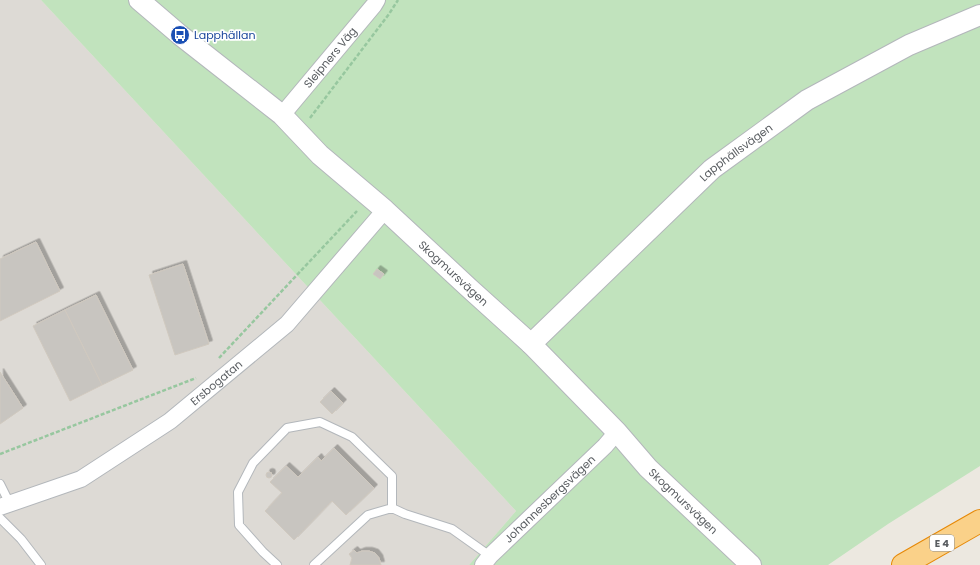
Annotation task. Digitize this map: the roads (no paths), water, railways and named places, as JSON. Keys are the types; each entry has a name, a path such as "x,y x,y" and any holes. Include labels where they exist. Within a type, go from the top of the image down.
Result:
{"highway":[{"name":"E 4","path":"903,565 980,521"}],"street":[{"name":"Skogmursvägen","path":"139,0 180,35 282,115 320,156 385,210 531,344 617,432 648,468 751,565"},
{"name":"Sleipners Väg","path":"282,115 377,0"},
{"name":"Lapphällsvägen","path":"531,344 712,169 807,100 908,45 980,15"},
{"name":"Ersbogatan","path":"5,506 81,479 170,421 287,324 385,210"},
{"name":"Johannesbergsvägen","path":"487,561 605,446 617,432"}],"lane":[{"path":"277,565 239,525 238,492 253,463 287,428 320,422 352,437 392,476 392,508"},
{"name":"Ersbogatan","path":"0,484 5,506"},
{"path":"314,565 368,515 392,508 405,514 452,529 487,561"},
{"path":"0,518 21,539 41,565"}],"place":[{"name":"Lapphällan","path":"180,35"}]}
